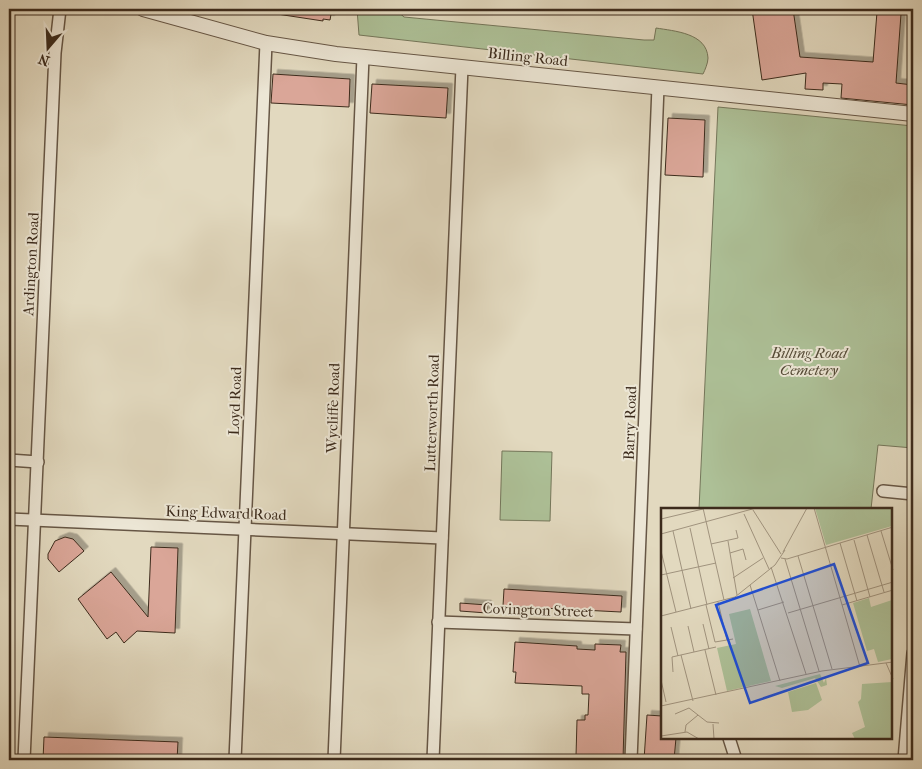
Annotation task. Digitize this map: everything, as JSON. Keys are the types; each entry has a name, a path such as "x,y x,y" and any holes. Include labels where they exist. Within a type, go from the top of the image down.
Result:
{"street":[{"name":"Ardington Road","path":"24,760 56,53 60,9"},
{"name":"Billing Road","path":"143,9 266,43 363,57 913,114"},
{"name":"Loyd Road","path":"235,760 266,43"},
{"name":"Wycliffe Road","path":"334,760 363,57"},
{"name":"Lutterworth Road","path":"433,760 462,67"},
{"name":"Barry Road","path":"630,760 658,87"},
{"path":"9,460 38,462"},
{"path":"883,491 913,494"},
{"name":"King Edward Road","path":"9,519 442,538"},
{"name":"Covington Street","path":"438,622 636,629"},
{"path":"904,760 913,653"},
{"path":"729,739 736,760"}],"green space":[{"path":"357,9 395,9 404,17 644,40 654,40 656,28 680,32 696,38 706,50 708,60 703,74 359,35"},
{"name":"Billing Road Cemetery","path":"718,107 913,126 913,448 878,445 871,508 699,508"},
{"path":"502,451 552,452 550,521 500,520"}],"building":[{"path":"277,9 332,9 330,20 323,19 323,21 277,14"},
{"path":"752,9 793,9 800,57 873,62 877,12 901,14 896,83 913,85 913,105 841,98 842,84 823,83 823,90 805,89 806,73 762,80"},
{"path":"273,74 350,79 349,107 271,103"},
{"path":"372,84 448,88 446,118 370,113"},
{"path":"668,118 705,120 703,177 665,175"},
{"path":"65,537 73,539 84,551 59,572 48,559 48,554 55,541"},
{"path":"151,547 178,548 175,633 137,631 124,643 116,632 107,639 78,599 111,572 148,617"},
{"path":"504,589 622,596 621,612 503,606"},
{"path":"460,603 487,605 487,613 460,611"},
{"path":"515,642 577,646 577,649 595,650 595,644 621,645 620,652 626,652 623,760 593,760 593,757 576,756 577,720 585,720 585,715 588,715 589,694 582,694 582,686 515,683 516,672 513,672"},
{"path":"647,715 661,716 661,739 676,739 674,760 644,760"},
{"path":"44,737 178,742 177,760 43,760"}]}
